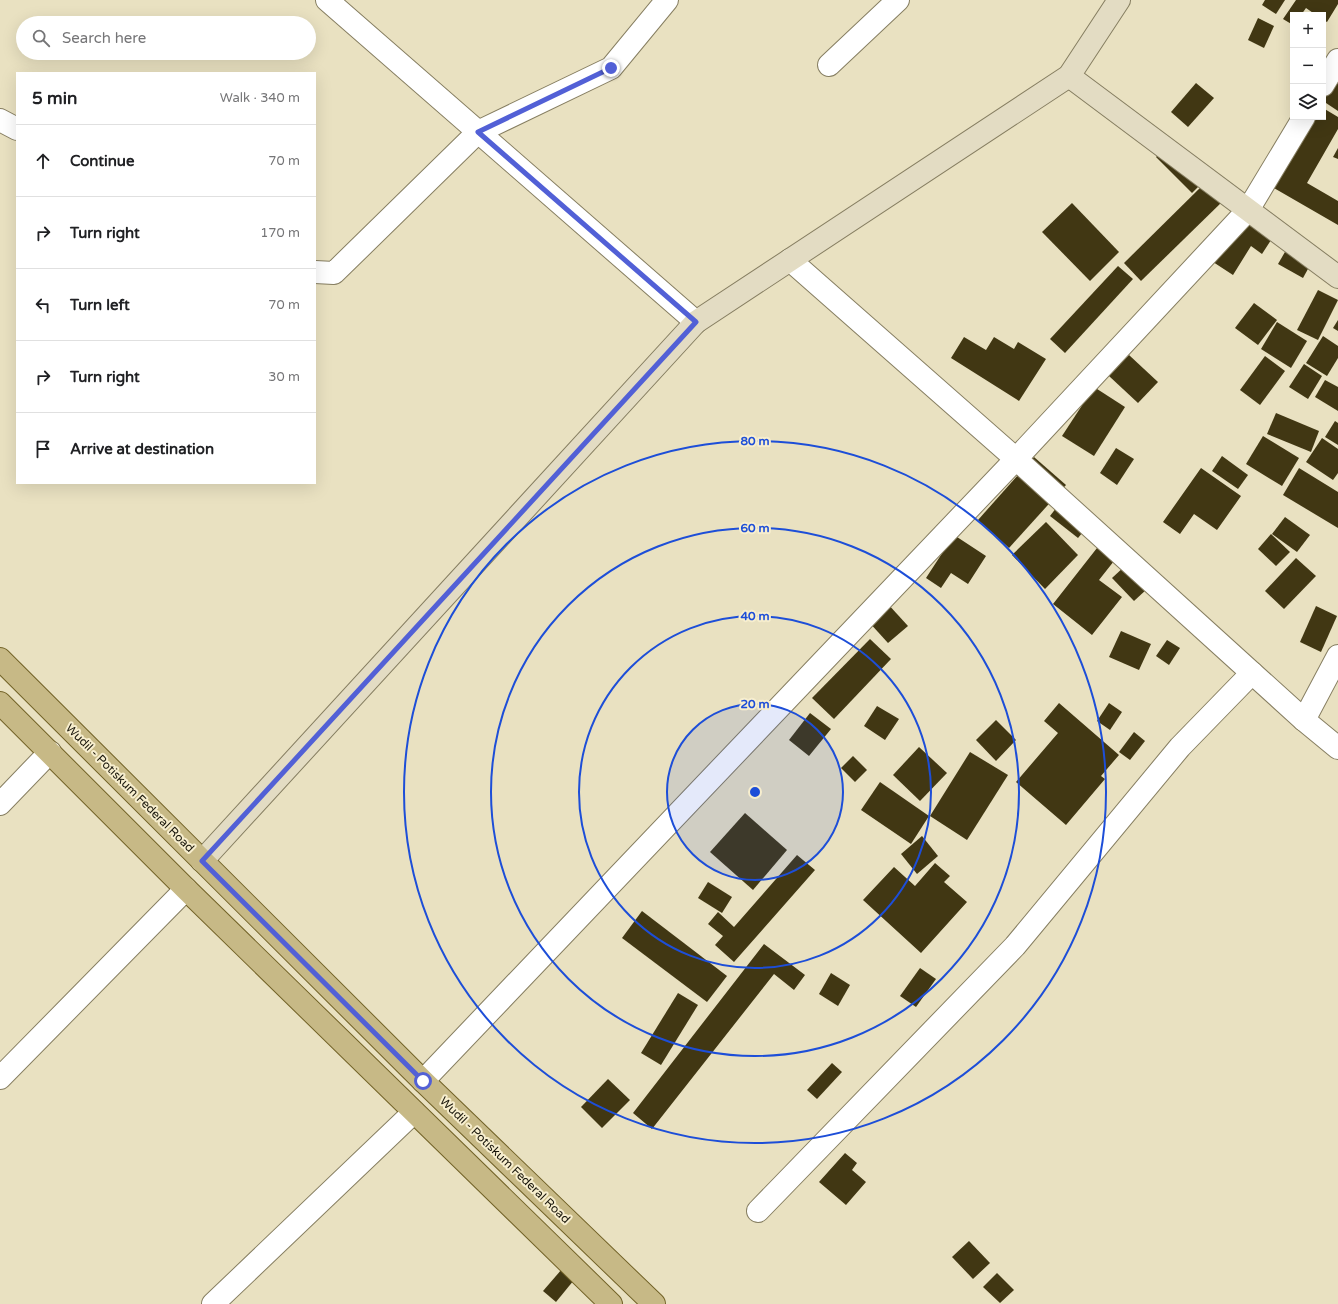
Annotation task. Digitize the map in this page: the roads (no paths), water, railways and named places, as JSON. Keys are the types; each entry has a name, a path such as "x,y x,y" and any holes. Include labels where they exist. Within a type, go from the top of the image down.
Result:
{"main road":[{"name":"Wudil - Potiskum Federal Road","path":"0,659 423,1081 654,1304"},
{"path":"0,703 186,889 611,1304"}],"street":[{"path":"327,0 696,322"},
{"path":"316,272 334,273 478,132 611,68 667,0"},
{"path":"830,65 898,0"},
{"path":"202,861 696,322 1068,76 1119,0"},
{"path":"1324,84 1338,60"},
{"path":"1068,76 1338,277"},
{"path":"0,120 16,128"},
{"path":"423,1081 1016,459 1248,210 1302,120"},
{"path":"790,260 1016,459 1304,720 1338,748"},
{"path":"1304,720 1338,656"},
{"path":"758,1210 1015,946 1180,747 1252,673"},
{"path":"0,804 50,752"},
{"path":"0,1078 186,889"},
{"path":"213,1304 414,1112"}]}
